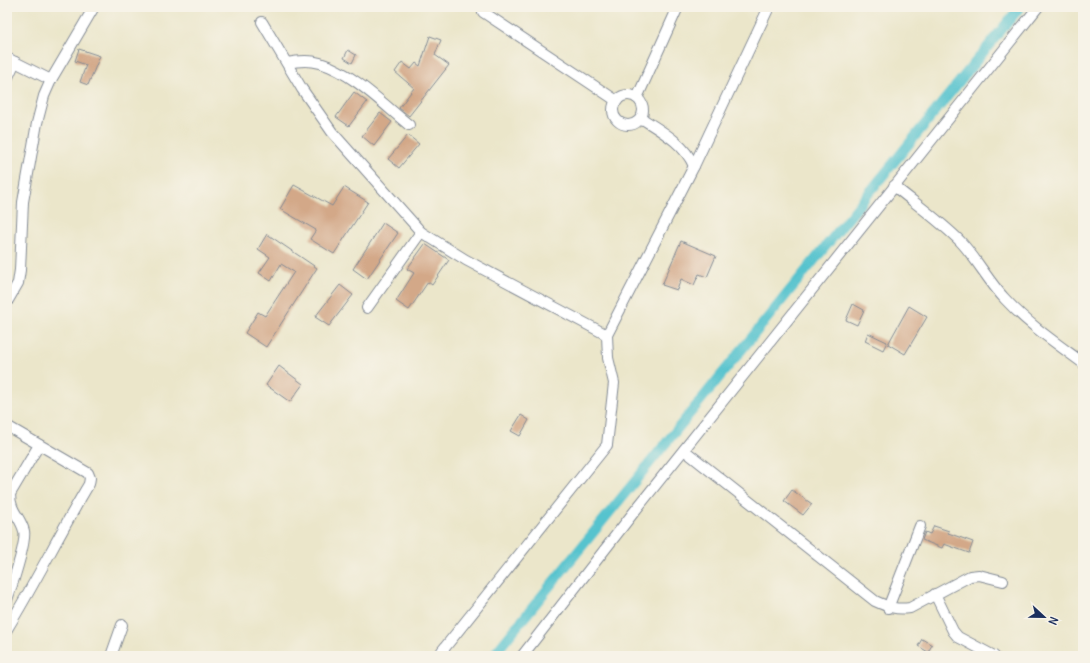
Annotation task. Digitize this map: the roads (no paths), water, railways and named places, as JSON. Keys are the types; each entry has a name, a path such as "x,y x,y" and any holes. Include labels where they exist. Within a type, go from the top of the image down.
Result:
{"street":[{"path":"7,302 18,283 23,202 37,123 44,96 51,80 94,7"},
{"path":"637,98 678,7"},
{"path":"440,656 442,651 606,445 614,383 608,358 607,335 694,166 769,7"},
{"path":"522,656 684,450 1038,7"},
{"path":"483,12 617,101"},
{"path":"262,22 302,89 332,132 421,232 466,260 607,335"},
{"path":"7,79 11,60 51,80"},
{"path":"287,63 298,60 319,62 335,69 357,83 409,125"},
{"path":"627,95 637,98 642,106 643,111 641,118 636,123 631,125 622,124 613,113 613,108 617,101 622,96 627,95"},
{"path":"641,118 681,145 687,152 694,166"},
{"path":"894,186 937,220 960,242 977,260 1004,298 1025,319 1054,343 1083,363"},
{"path":"367,308 421,232"},
{"path":"7,426 88,473 90,478 89,484 57,538 7,629"},
{"path":"7,600 15,578 25,533 10,503 10,494 39,445"},
{"path":"684,450 875,601 888,608 910,608 970,576 979,575 1003,581"},
{"path":"888,608 920,526"},
{"path":"935,594 953,631 958,636 994,656"},
{"path":"112,656 122,625"}],"waterway":[{"path":"493,656 1020,7"}]}
